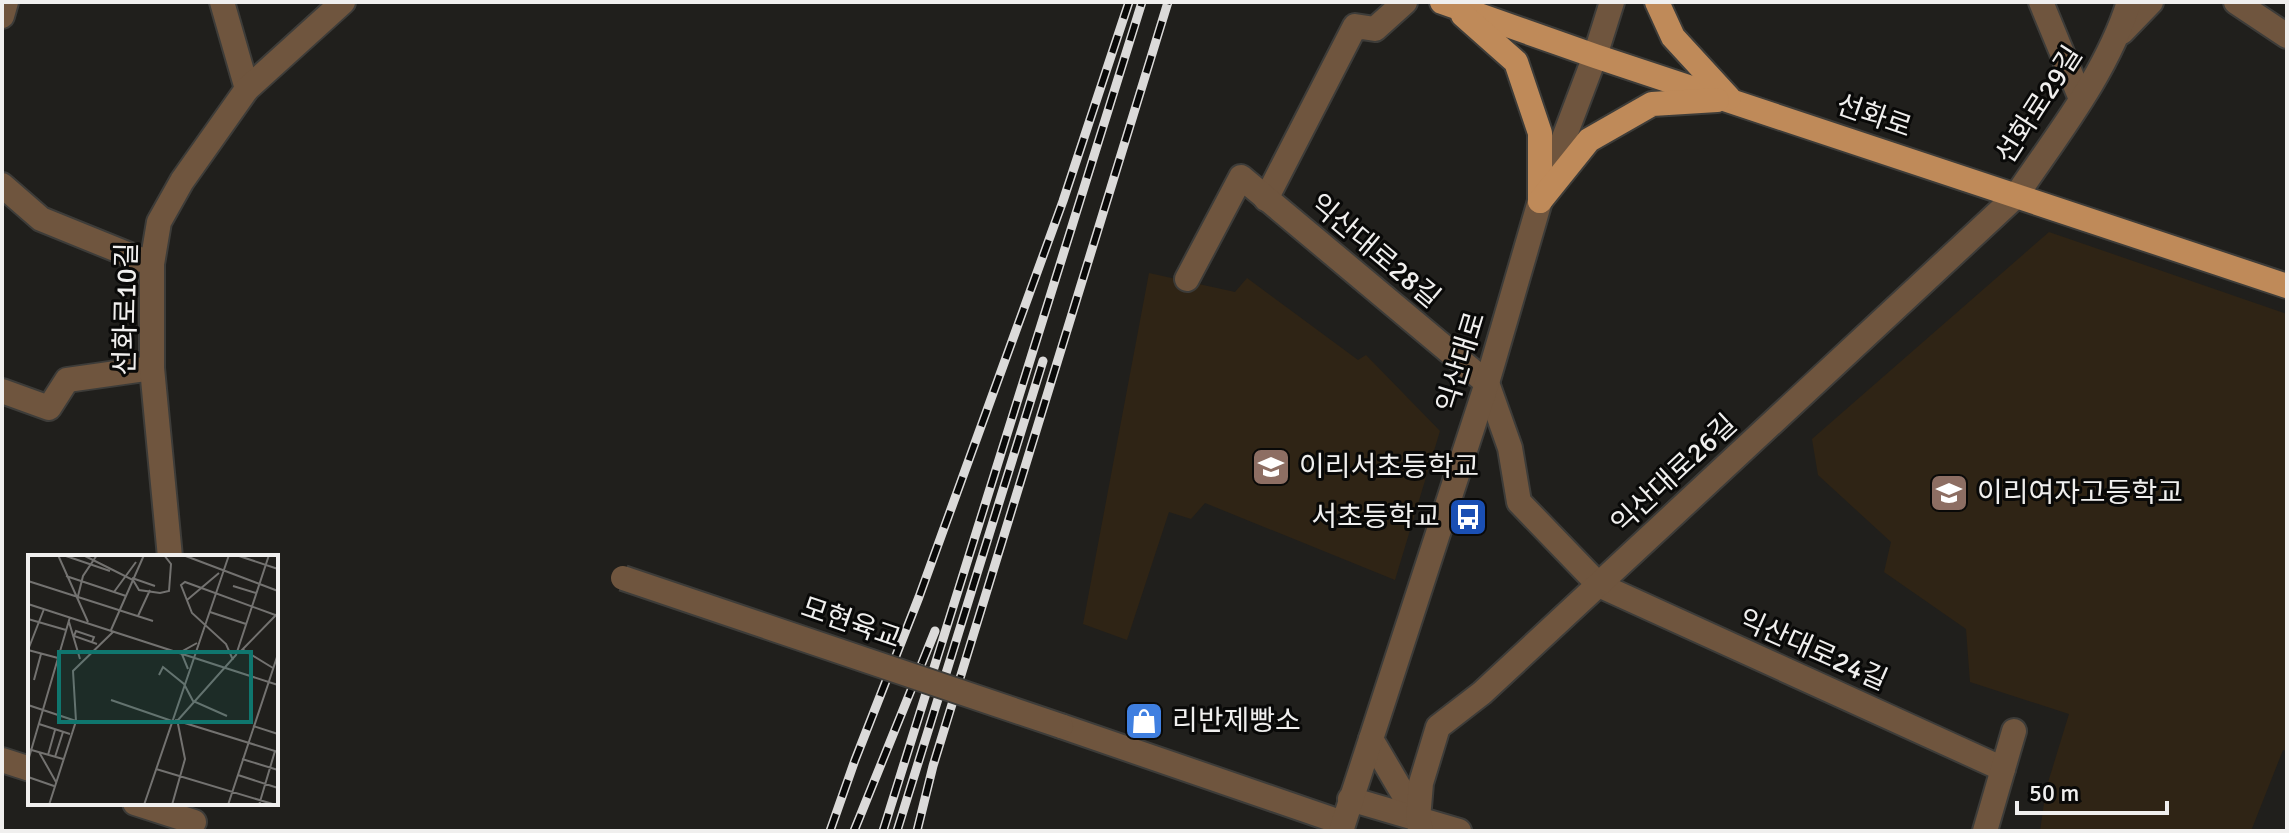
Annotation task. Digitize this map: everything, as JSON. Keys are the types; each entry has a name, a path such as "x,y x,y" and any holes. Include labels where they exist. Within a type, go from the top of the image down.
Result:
{"main road":[{"path":"1657,2 1673,37 1731,99"},
{"name":"선화로","path":"1454,3 1595,56 2287,286"},
{"path":"1454,3 1516,62 1540,133 1540,201"},
{"path":"1540,201 1589,140 1652,104 1731,99"}],"street":[{"path":"2,16 6,2"},
{"path":"222,2 247,89"},
{"name":"선화로10길","path":"170,555 152,368 152,264 159,222 182,181 247,89 343,2"},
{"path":"1266,199 1355,26 1375,29 1405,2"},
{"name":"익산대로","path":"1345,818 1487,383 1540,201 1612,2"},
{"path":"2041,2 2081,99"},
{"name":"선화로29길","path":"2016,196 2119,36 2129,2"},
{"path":"2119,36 2151,2"},
{"path":"2236,2 2287,36"},
{"name":"익산대로28길","path":"1187,279 1241,177 1487,383"},
{"path":"2,185 41,219 152,264"},
{"name":"익산대로26길","path":"1419,825 1421,783 1438,727 1482,693 2016,196"},
{"path":"2,391 49,408 67,380 152,368"},
{"path":"1487,383 1510,448 1519,502 1599,585"},
{"name":"모현육교","path":"623,578 1345,818 1459,831"},
{"name":"익산대로24길","path":"1599,585 2003,769"},
{"path":"1985,831 2014,731"},
{"path":"1371,739 1419,825"},
{"path":"2,760 28,768"},
{"path":"142,805 193,819"}],"shaded area":[{"path":"2049,232 2287,314 2287,751 2283,750 2251,831 2040,831 2046,789 2069,714 1970,682 1966,629 1884,572 1891,542 1818,475 1812,439"},
{"name":"이리서초등학교","path":"1149,273 1235,292 1247,278 1358,360 1366,355 1440,431 1395,580 1205,503 1191,519 1169,512 1127,640 1083,624"}],"railway":[{"path":"830,831 1063,201 1129,2"},
{"path":"883,831 1142,2"},
{"path":"917,831 933,766 1168,2"},
{"path":"897,831 1043,361"},
{"path":"854,831 935,631"}],"place":[{"name":"이리서초등학교","path":"1271,467"},
{"name":"이리여자고등학교","path":"1949,493"},
{"name":"서초등학교","path":"1468,517"},
{"name":"리반제빵소","path":"1144,721"}]}
